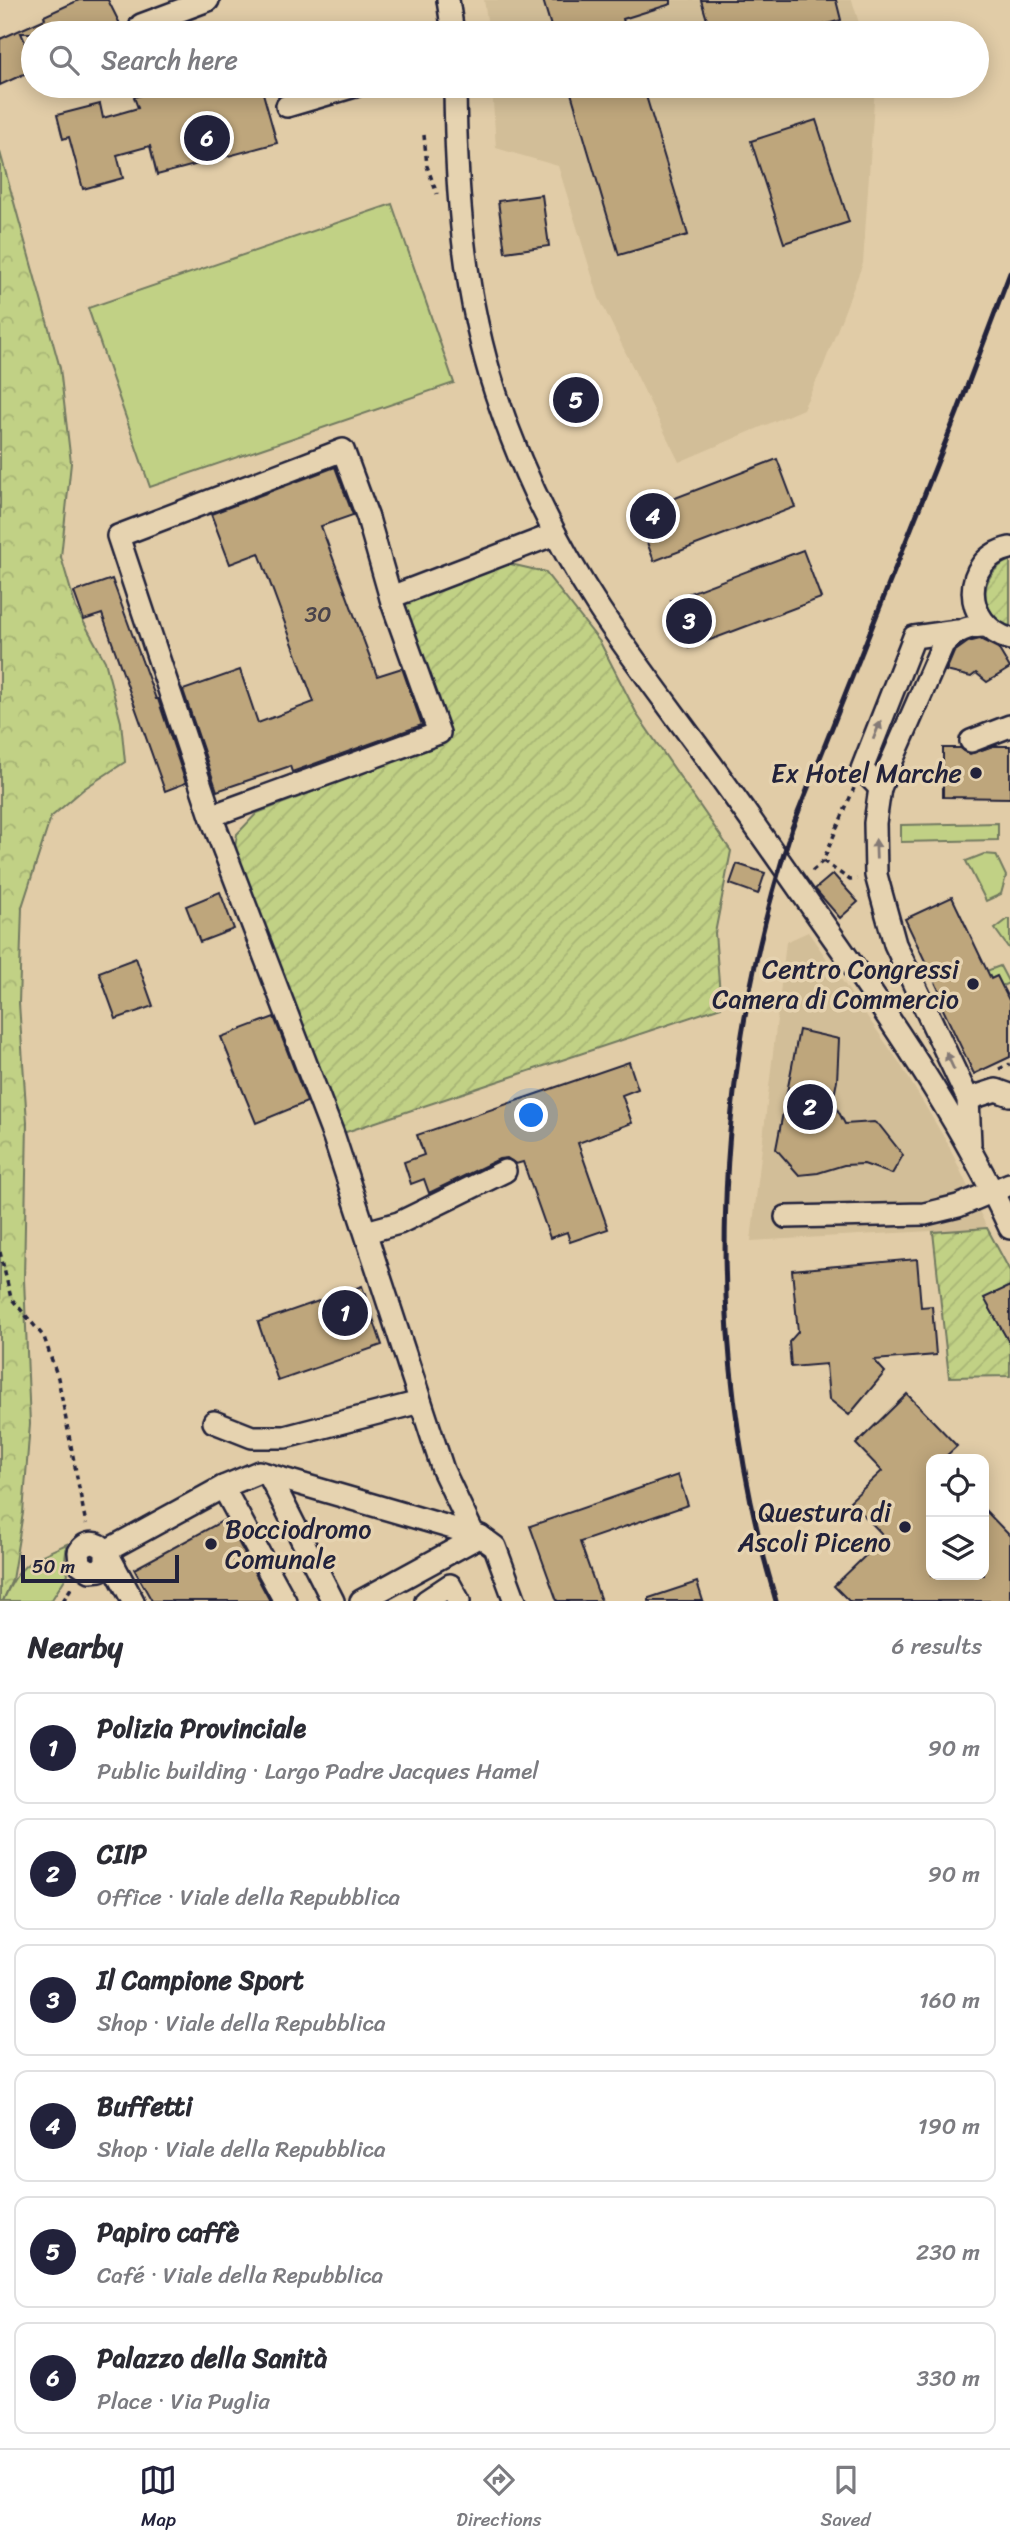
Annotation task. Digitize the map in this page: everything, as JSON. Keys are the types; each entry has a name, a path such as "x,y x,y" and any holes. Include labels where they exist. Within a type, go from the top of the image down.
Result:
{"street":[{"path":"152,21 208,0"},
{"path":"448,0 451,21"},
{"path":"287,106 314,98"},
{"path":"455,98 456,151 465,267 477,325 496,396 555,534 600,610 754,824 931,1080 970,1150 1004,1189 1010,1228"},
{"path":"211,816 439,733 343,450 118,536 211,816 334,1137 443,1471 515,1601"},
{"path":"391,597 555,534"},
{"path":"1010,548 993,554 976,575 973,588 973,602 978,615 986,626 999,636 1010,639"},
{"path":"880,788 862,769 914,637 971,626 986,626"},
{"path":"958,630 943,644 880,788 875,823 876,875 895,944 968,1099 970,1150"},
{"path":"971,741 1010,726"},
{"path":"968,1099 996,1090 1010,1095"},
{"path":"366,1232 399,1223 505,1171"},
{"path":"786,1217 925,1214 958,1206 1004,1189"},
{"path":"214,1422 253,1437 285,1437 420,1402"},
{"path":"133,1601 98,1547 259,1472 483,1539"},
{"path":"269,1475 333,1601"},
{"path":"223,1487 285,1601"},
{"path":"361,1601 483,1539"},
{"path":"426,1601 450,1585 459,1601"}],"path":[{"path":"808,874 823,861 862,769"},
{"path":"823,861 850,880"},
{"path":"0,1252 11,1298 44,1337 58,1378 78,1489 98,1547"}],"shaded area":[{"path":"484,0 852,0 858,21 487,21"},
{"path":"493,98 874,98 863,263 823,367 803,409 679,462 599,298 558,166 496,148"},
{"path":"808,932 899,1062 948,1144 987,1228 751,1241 786,942"}],"green space":[{"path":"0,152 60,368 71,463 61,557 76,608 105,661 121,722 125,762 85,788 51,817 22,907 19,1003 27,1122 24,1279 30,1424 23,1513 12,1580 3,1601 0,1601"},
{"path":"392,204 454,383 150,487 88,308"},
{"path":"1010,560 1010,627 991,613 985,594 992,574"},
{"path":"506,563 545,572 600,642 638,716 731,851 715,933 721,1007 340,1134 234,854 237,834 257,813 449,740 405,616 406,604 414,594"},
{"path":"998,823 998,840 901,842 901,825"},
{"path":"984,854 996,855 1006,876 1001,894 986,901 966,861"},
{"path":"1010,919 1010,950 995,929"},
{"path":"1000,966 1009,983 1002,986 997,976 986,981 981,973"},
{"path":"987,1228 1010,1271 1010,1286 985,1299 1010,1344 1010,1376 949,1377 933,1232"},
{"path":"67,1544 65,1560 68,1574 51,1601 3,1601 21,1570 35,1559"}],"building":[{"path":"79,0 108,0 118,21 40,21 45,19 44,16"},
{"path":"543,0 671,0 671,4 624,21 549,21"},
{"path":"701,0 836,0 841,20 838,21 707,21"},
{"path":"21,30 21,75 0,85 0,39"},
{"path":"134,98 264,98 277,143 157,175 150,146 117,155 123,178 83,189 69,137 63,139 57,115 100,104 103,118 138,108"},
{"path":"573,98 647,98 688,235 619,255"},
{"path":"816,120 849,222 784,243 751,141"},
{"path":"542,195 549,246 505,252 498,201"},
{"path":"777,459 795,507 654,561 636,513"},
{"path":"335,467 353,515 321,526 377,676 402,668 422,725 292,772 290,766 217,791 183,690 240,670 258,723 314,702 259,553 230,564 211,514"},
{"path":"803,550 821,598 689,648 671,600"},
{"path":"112,579 158,699 186,783 165,791 102,614 84,620 74,592"},
{"path":"980,639 998,648 1010,668 987,682 976,673 971,677 946,671 954,652 968,642"},
{"name":"Ex Hotel Marche","path":"993,746 1010,746 1010,798 943,797 943,748 960,748 970,754"},
{"path":"737,864 765,873 758,894 730,884"},
{"path":"833,874 858,902 840,918 815,889"},
{"path":"220,892 234,929 200,942 186,906"},
{"name":"Centro Congressi Camera di Commercio","path":"952,897 991,979 997,976 1010,1002 1010,1057 974,1074 940,1003 944,1001 905,919"},
{"path":"136,958 153,1006 116,1019 99,972"},
{"path":"274,1017 307,1102 256,1123 221,1037"},
{"path":"799,1030 839,1039 833,1101 845,1124 874,1122 880,1126 903,1155 892,1174 864,1164 844,1165 818,1173 799,1175 776,1149"},
{"path":"629,1062 638,1089 622,1095 632,1123 578,1143 608,1229 570,1242 567,1232 550,1238 523,1162 516,1164 507,1158 499,1159 429,1193 424,1179 411,1184 404,1162 424,1155 417,1135"},
{"path":"917,1259 921,1307 932,1306 936,1355 874,1360 885,1372 849,1415 829,1399 826,1364 791,1367 789,1342 798,1332 792,1270"},
{"path":"362,1286 382,1345 278,1381 258,1322"},
{"path":"1010,1286 1010,1344 984,1298"},
{"path":"907,1394 957,1446 948,1454 926,1454 926,1580 989,1580 989,1514 1010,1536 1010,1601 849,1601 834,1586 885,1537 850,1501 882,1471 856,1444"},
{"path":"678,1475 688,1505 580,1542 601,1601 557,1601 530,1526"},
{"name":"Bocciodromo Comunale","path":"226,1519 270,1601 152,1601 134,1569"},
{"path":"697,1582 703,1601 649,1601 649,1598"}],"railway":[{"path":"776,1601 752,1506 735,1409 727,1311 726,1213 732,1116 745,1018 765,922 792,828 1010,273"}],"place":[{"name":"Palazzo della Sanità","path":"207,138"},
{"name":"Papiro caffè","path":"576,400"},
{"name":"Buffetti","path":"653,516"},
{"name":"Il Campione Sport","path":"689,621"},
{"name":"Ex Hotel Marche","path":"976,773"},
{"name":"Centro Congressi Camera di Commercio","path":"973,984"},
{"name":"CIIP","path":"810,1107"},
{"name":"Polizia Provinciale","path":"345,1313"},
{"name":"Questura di Ascoli Piceno","path":"905,1527"},
{"name":"Bocciodromo Comunale","path":"211,1544"}]}
